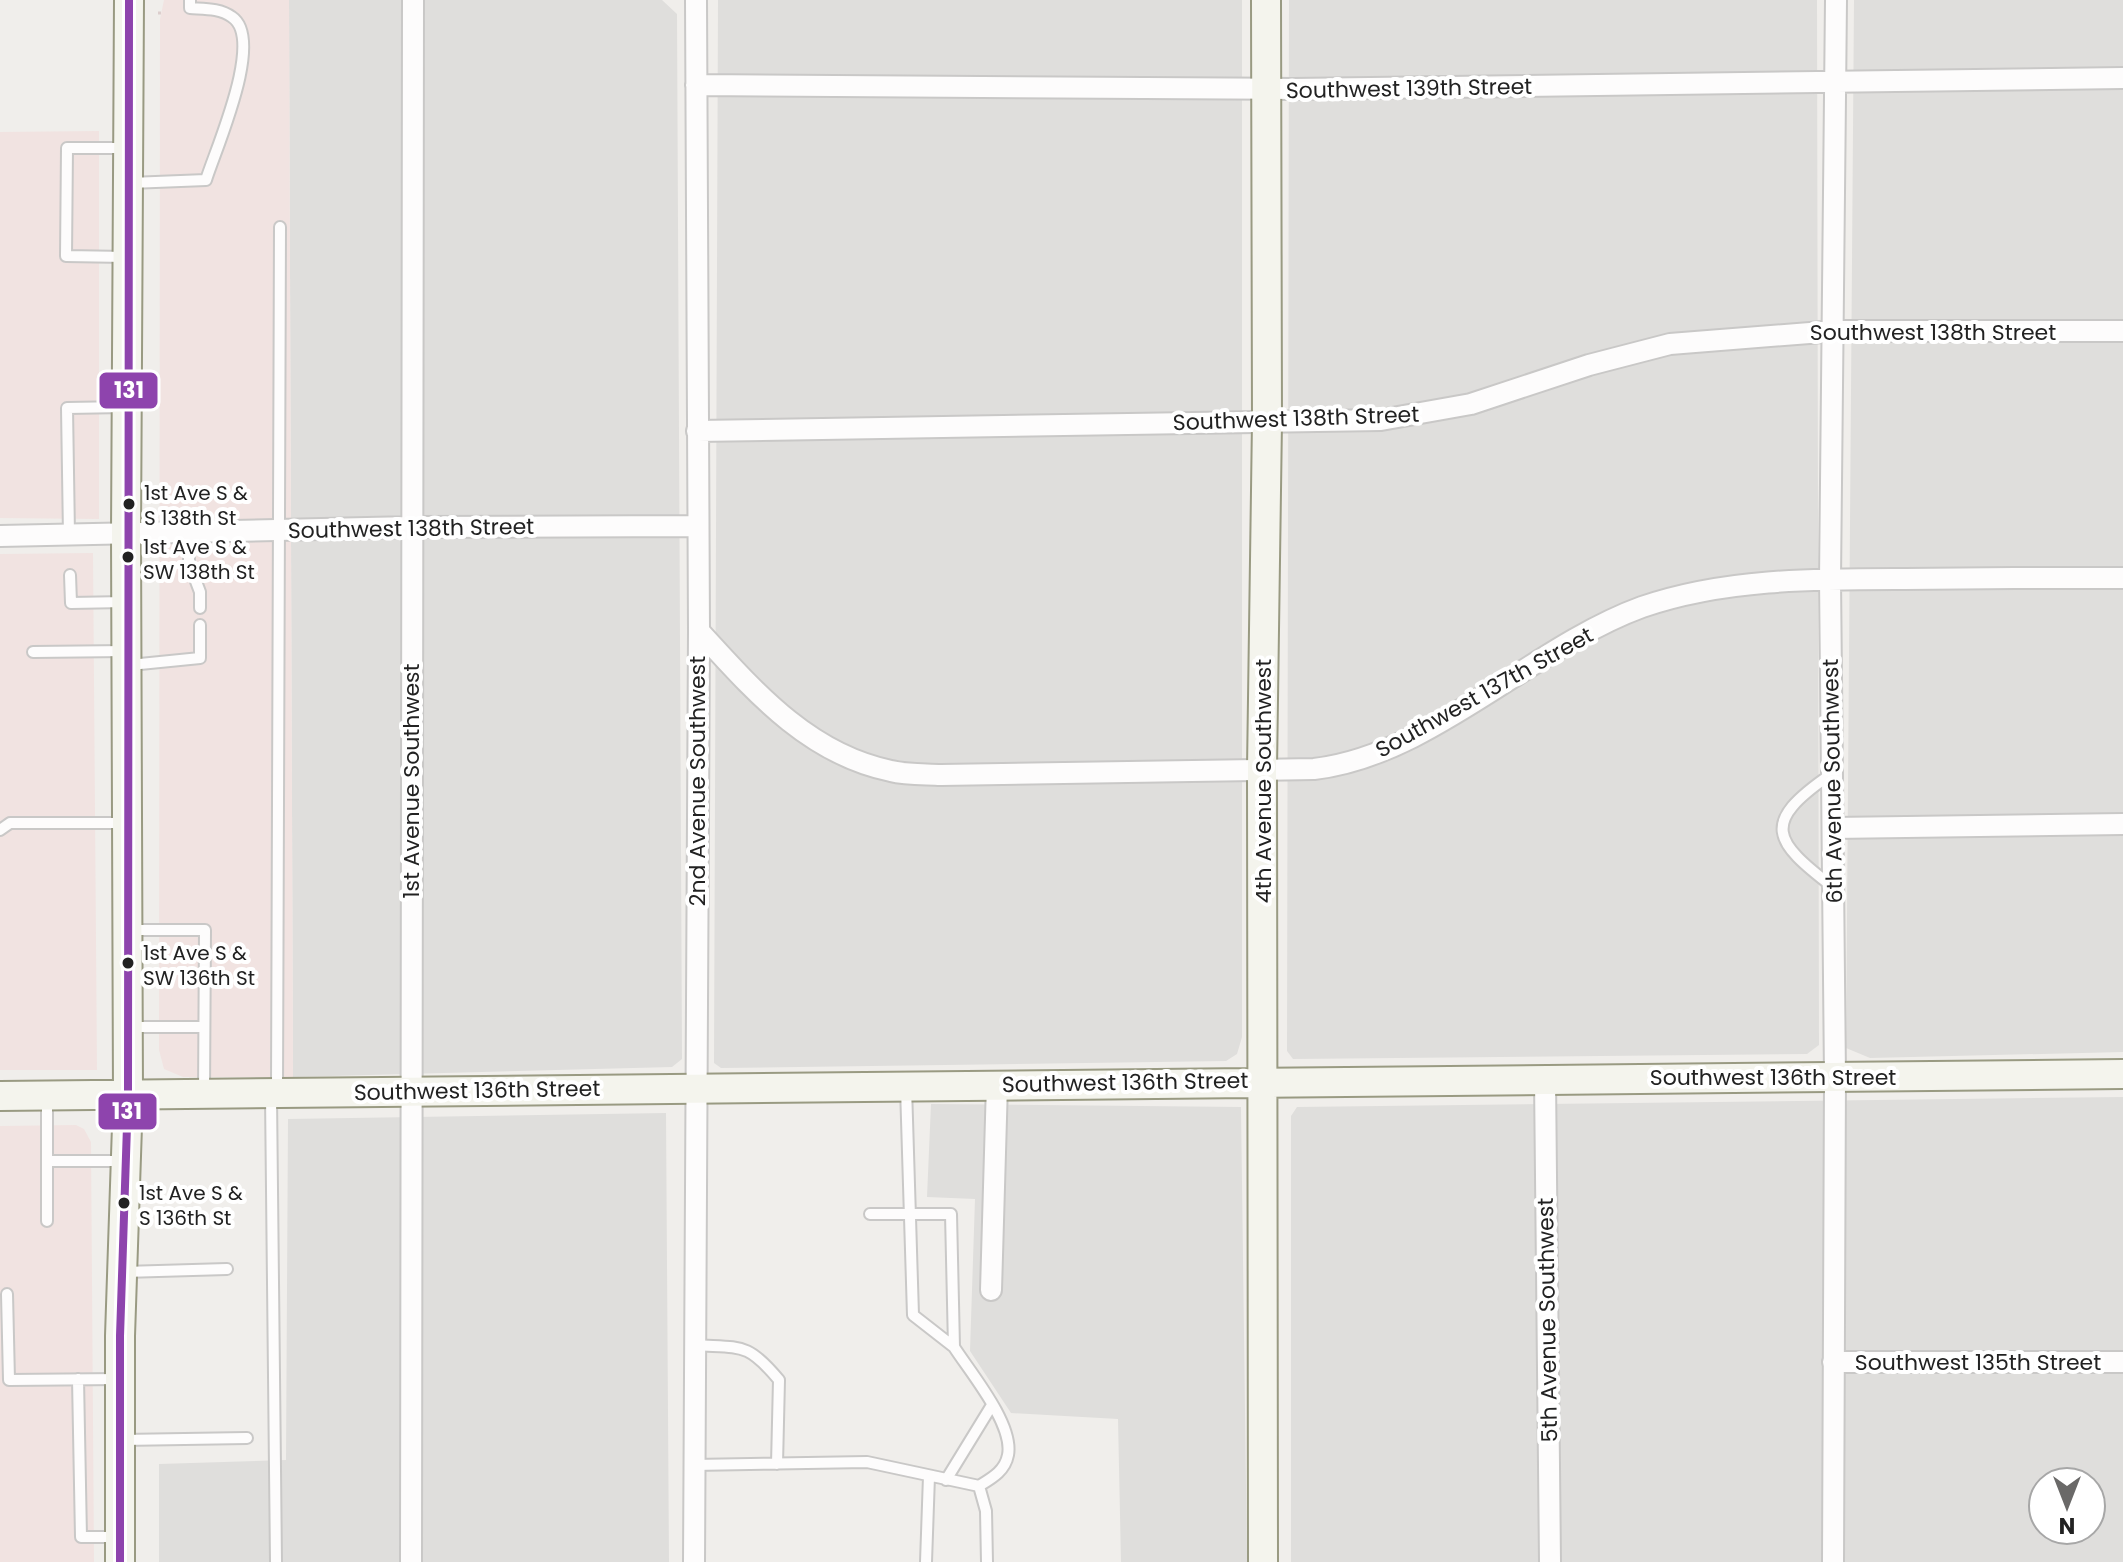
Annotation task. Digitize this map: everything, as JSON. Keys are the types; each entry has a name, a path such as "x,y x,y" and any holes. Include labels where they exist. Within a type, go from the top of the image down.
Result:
{"street":[{"path":"120,1549 122,1272 128,1096 126,534 129,0"},
{"name":"1st Avenue Southwest","path":"411,1562 413,0"},
{"name":"2nd Avenue Southwest","path":"694,1562 699,631 696,526 696,0"},
{"name":"4th Avenue Southwest","path":"1263,1562 1262,769 1267,421 1266,0"},
{"name":"6th Avenue Southwest","path":"1833,1562 1835,1077 1830,579 1835,331 1836,0"},
{"name":"Southwest 139th Street","path":"696,85 1267,89 2123,78"},
{"name":"Southwest 138th Street","path":"697,431 1381,420 1471,404 1589,365 1670,344 1835,331 2123,331"},
{"name":"Southwest 138th Street","path":"0,536 412,527 696,526"},
{"name":"Southwest 137th Street","path":"699,631 793,727 841,755 892,772 941,775 1314,769 1363,759 1410,737 1575,639 1641,608 1731,586 1830,579 2123,578"},
{"path":"1833,828 2123,824"},
{"name":"Southwest 136th Street","path":"0,1096 2123,1074"},
{"name":"5th Avenue Southwest","path":"1545,1079 1550,1562"},
{"path":"991,1290 997,1084"},
{"name":"Southwest 135th Street","path":"1833,1362 2123,1362"}],"lane":[{"path":"128,183 206,180 242,70 243,30 234,18 217,10 190,8 190,0"},
{"path":"128,257 66,256 67,148 129,148"},
{"path":"276,1562 274,1093 280,227"},
{"path":"69,535 67,408 127,407"},
{"path":"189,533 189,563 200,592 200,608"},
{"path":"70,575 71,603 127,602"},
{"path":"33,652 128,658 200,658 200,625"},
{"path":"1832,774 1793,804 1784,828 1788,850 1833,887"},
{"path":"0,830 10,823 128,823"},
{"path":"128,930 205,930 204,1095"},
{"path":"128,1027 204,1027"},
{"path":"694,1465 867,1462 979,1486 999,1474 1008,1455 1006,1432 992,1405 954,1347 913,1315 906,1085"},
{"path":"47,1096 47,1221"},
{"path":"47,1161 126,1161"},
{"path":"870,1214 951,1214 954,1347"},
{"path":"122,1272 227,1269"},
{"path":"7,1294 9,1380 121,1379"},
{"path":"694,1345 744,1348 756,1353 779,1380 777,1464"},
{"path":"78,1379 81,1537 120,1549"},
{"path":"946,1480 992,1405"},
{"path":"120,1440 247,1438"},
{"path":"926,1562 929,1476"},
{"path":"979,1486 986,1511 987,1562"}],"shaded area":[{"path":"164,0 289,0 293,1077 183,1077 164,1069 159,1050 160,19"},
{"path":"289,0 662,0 677,14 682,1059 672,1067 293,1077"},
{"path":"718,0 1242,0 1242,1037 1237,1054 1226,1061 721,1068 714,1063"},
{"path":"1289,0 1817,0 1819,1045 1807,1054 1293,1059 1287,1051"},
{"path":"1854,0 2123,0 2123,1052 1870,1058 1846,1048"},
{"path":"99,131 99,519 0,518 0,132"},
{"path":"93,553 97,1070 0,1070 0,554"},
{"path":"2123,1097 2123,1562 1291,1562 1291,1116 1297,1107"},
{"path":"931,1104 1241,1107 1247,1562 1121,1562 1118,1419 1011,1413 970,1351 975,1199 927,1197"},
{"path":"666,1113 669,1562 159,1562 159,1464 286,1460 288,1119"},
{"path":"76,1125 84,1129 91,1142 94,1562 0,1562 0,1126"}],"transit line":[{"name":"131","path":"120,1562 120,1336 128,1096 129,0"}],"place":[{"name":"1st Ave S & S 138th St","path":"129,504"},
{"name":"1st Ave S & SW 138th St","path":"128,557"},
{"name":"1st Ave S & SW 136th St","path":"128,963"},
{"name":"1st Ave S & S 136th St","path":"124,1203"}]}
